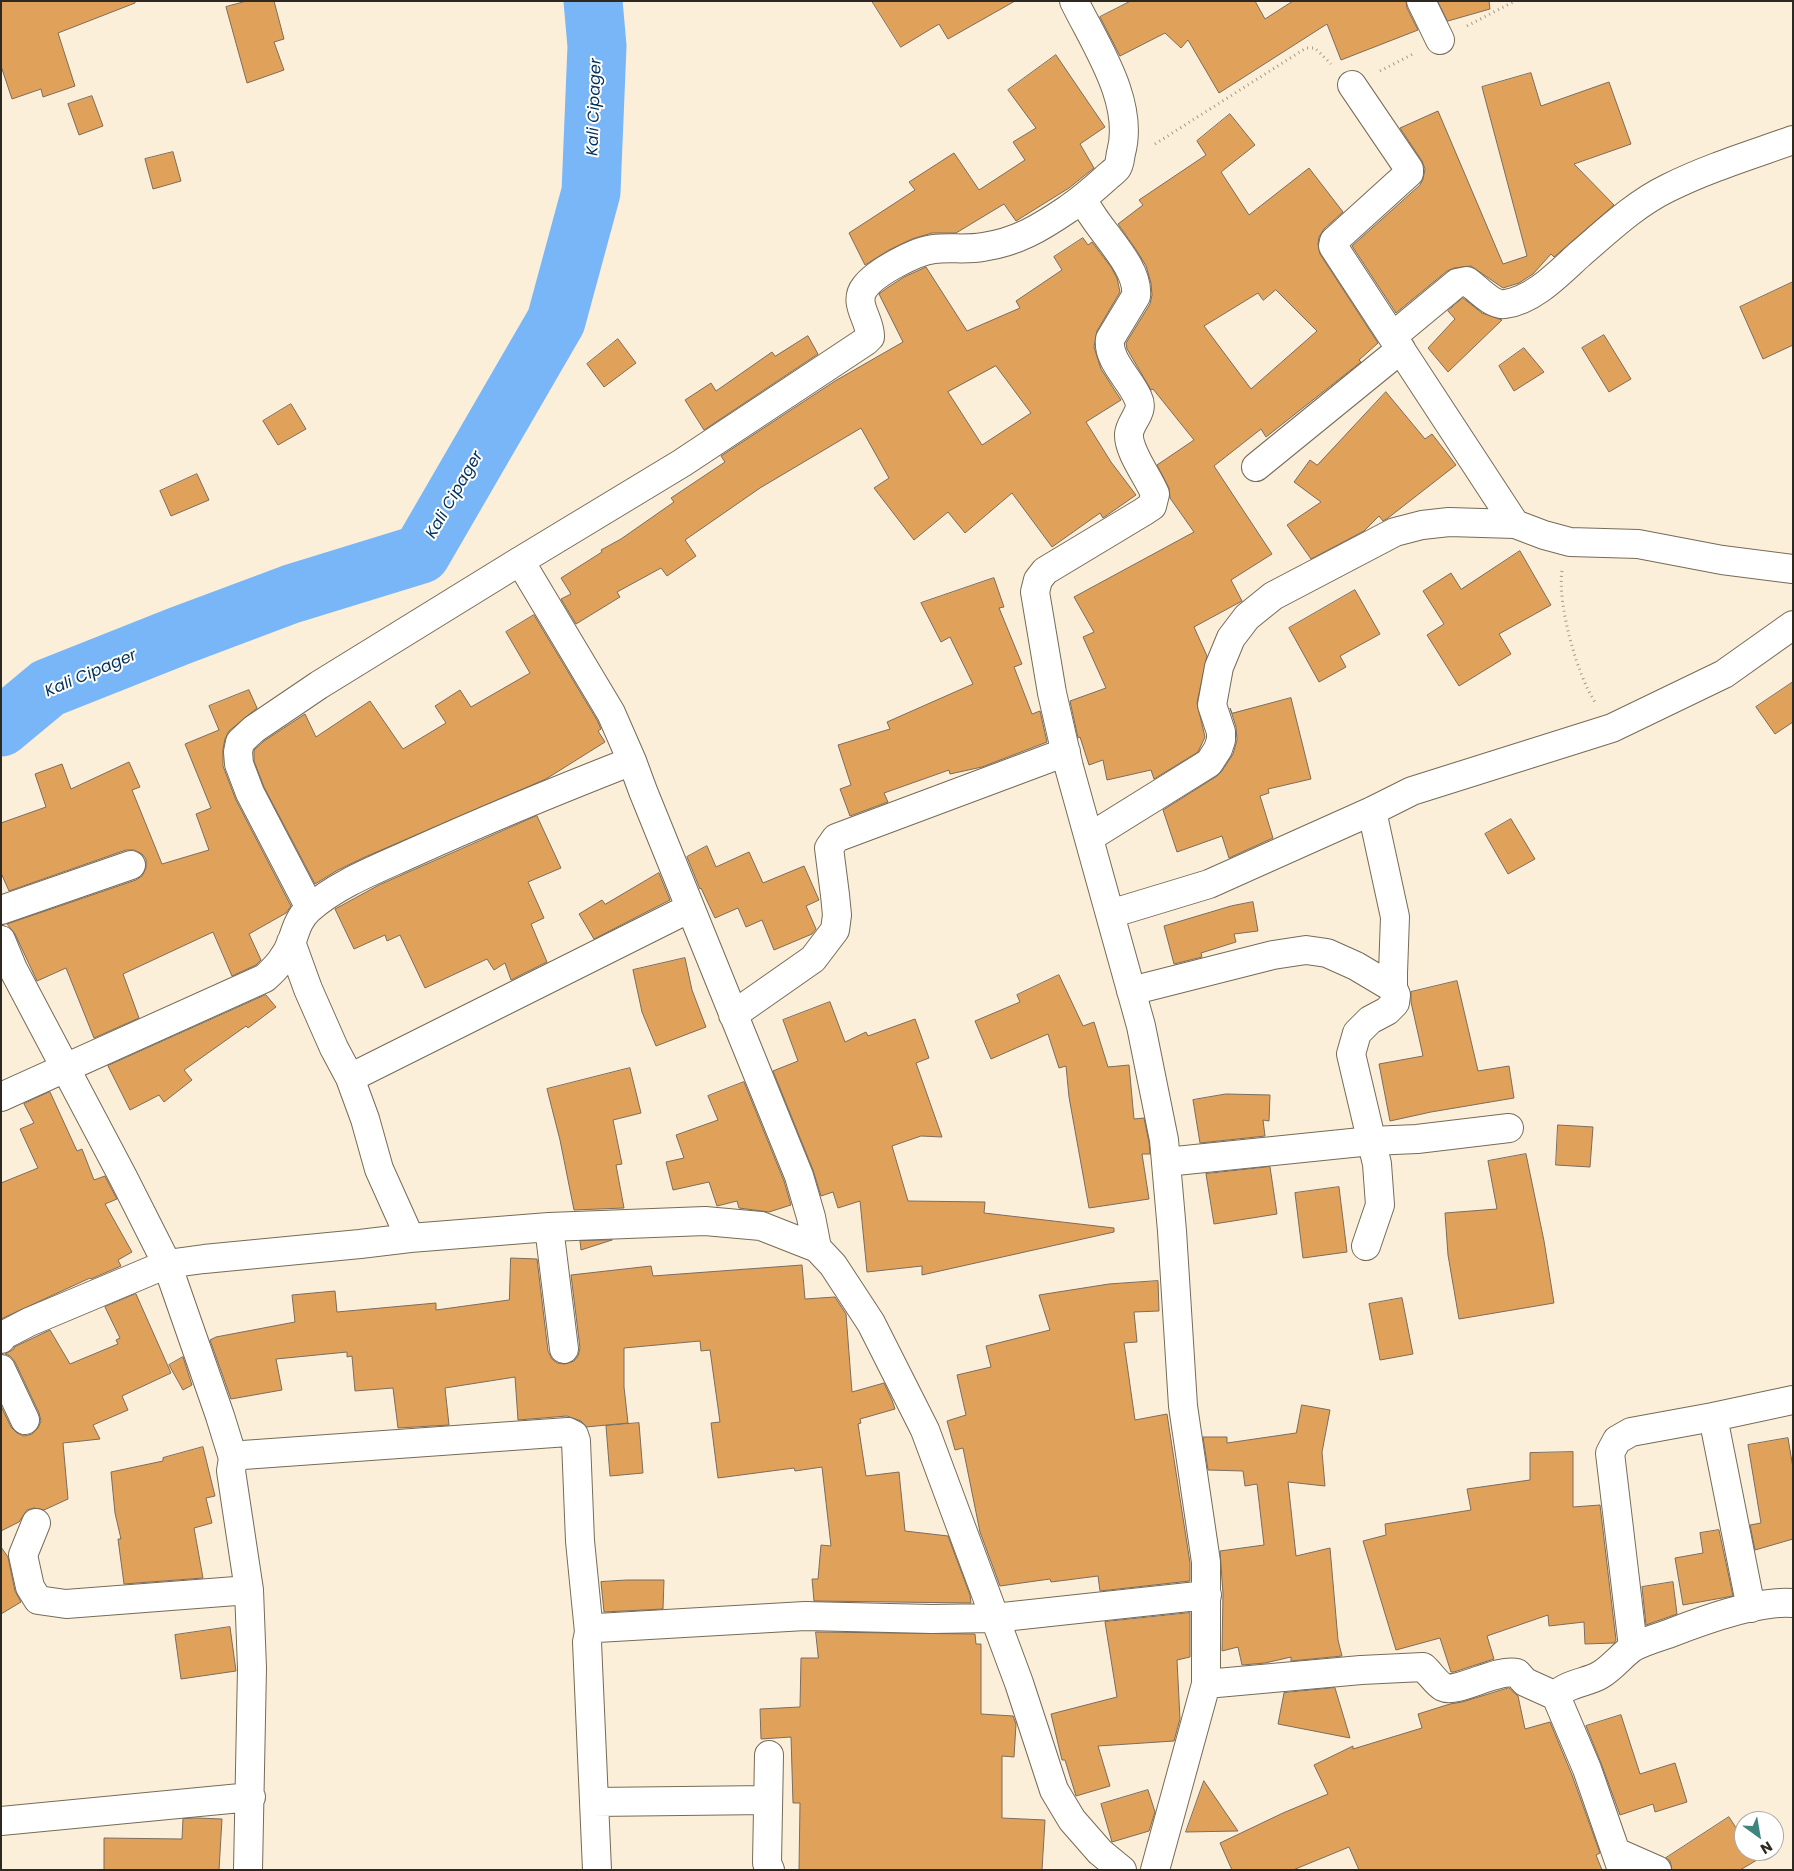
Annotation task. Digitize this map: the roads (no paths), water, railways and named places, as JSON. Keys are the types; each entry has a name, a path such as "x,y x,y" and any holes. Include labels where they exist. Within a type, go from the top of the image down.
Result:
{"street":[{"path":"310,908 250,793 239,764 238,752 240,742 254,729 318,685 682,463 866,341 870,337 870,332 860,298 865,287 888,269 914,254 934,249 964,250 1014,240 1033,232 1083,199 1117,168 1123,147 1125,129 1120,99 1074,1"},
{"path":"1422,1 1440,40"},
{"path":"1352,85 1409,169 1409,173 1334,241 1333,246 1516,524"},
{"path":"1256,467 1397,342 1457,283 1467,281 1494,301 1503,304 1526,297 1552,279 1636,207 1667,188 1793,140"},
{"path":"1083,199 1121,255 1137,288 1136,296 1110,339 1110,349 1138,398 1140,405 1129,433 1130,439 1136,457 1156,494 1152,506 1045,571 1038,580 1035,592 1052,693 1066,752 1143,1036 1164,1140 1183,1406 1206,1562 1206,1684 1155,1870"},
{"path":"1090,837 1209,763 1221,740 1212,705 1219,667 1230,638 1247,617 1273,596 1395,532 1422,525 1449,522 1516,524 1544,535 1570,542 1638,544 1722,560 1793,569"},
{"path":"520,561 611,713 632,761 799,1176 811,1217 817,1248"},
{"path":"1110,914 1210,884 1412,791 1612,728 1724,674 1793,625"},
{"path":"733,1015 813,959 834,930 836,905 829,848 836,838 1066,752"},
{"path":"1,1097 265,978 280,964 291,942 297,924 310,908 327,895 368,873 538,799 632,761"},
{"path":"1366,1246 1380,1205 1377,1164 1351,1054 1357,1033 1370,1020 1387,1011 1395,1003 1396,996 1393,988 1395,917 1372,811"},
{"path":"1,910 131,866"},
{"path":"350,1078 690,908"},
{"path":"1,940 13,969 167,1264 233,1458 231,1471 249,1590 252,1668 248,1870"},
{"path":"291,942 308,989 334,1048 350,1078 365,1118 379,1168 410,1238"},
{"path":"1131,991 1273,955 1306,950 1326,953 1356,966 1393,988"},
{"path":"1166,1162 1372,1141 1417,1139 1509,1128"},
{"path":"1,1339 4,1335 29,1322 167,1264 410,1238 549,1227 705,1221 761,1226 817,1248 832,1265 872,1323 925,1430 1019,1682 1054,1790 1072,1820 1100,1852 1122,1870"},
{"path":"549,1227 564,1349"},
{"path":"1,1368 25,1420"},
{"path":"1633,1648 1610,1453 1617,1440 1631,1432 1793,1400"},
{"path":"1713,1417 1751,1608"},
{"path":"233,1458 243,1455 568,1432 574,1435 576,1441 580,1541 589,1632 587,1642 597,1870"},
{"path":"36,1523 23,1556 30,1587 38,1600 66,1604 249,1590"},
{"path":"589,1632 597,1628 805,1616 932,1619 994,1618 1207,1595"},
{"path":"1556,1696 1558,1692 1600,1675 1633,1648 1713,1618 1751,1608 1785,1602 1793,1603"},
{"path":"1206,1684 1361,1670 1423,1668 1442,1686 1450,1689 1484,1678 1512,1672 1517,1673 1525,1682 1556,1696 1588,1769 1619,1861 1657,1870"},
{"path":"770,1755 767,1863 770,1870"},
{"path":"1,1822 250,1796"},
{"path":"594,1802 768,1800"}],"waterway":[{"name":"Kali Cipager","path":"1,727 48,688 291,594 421,554 556,321 591,192 597,46 593,1"}]}
